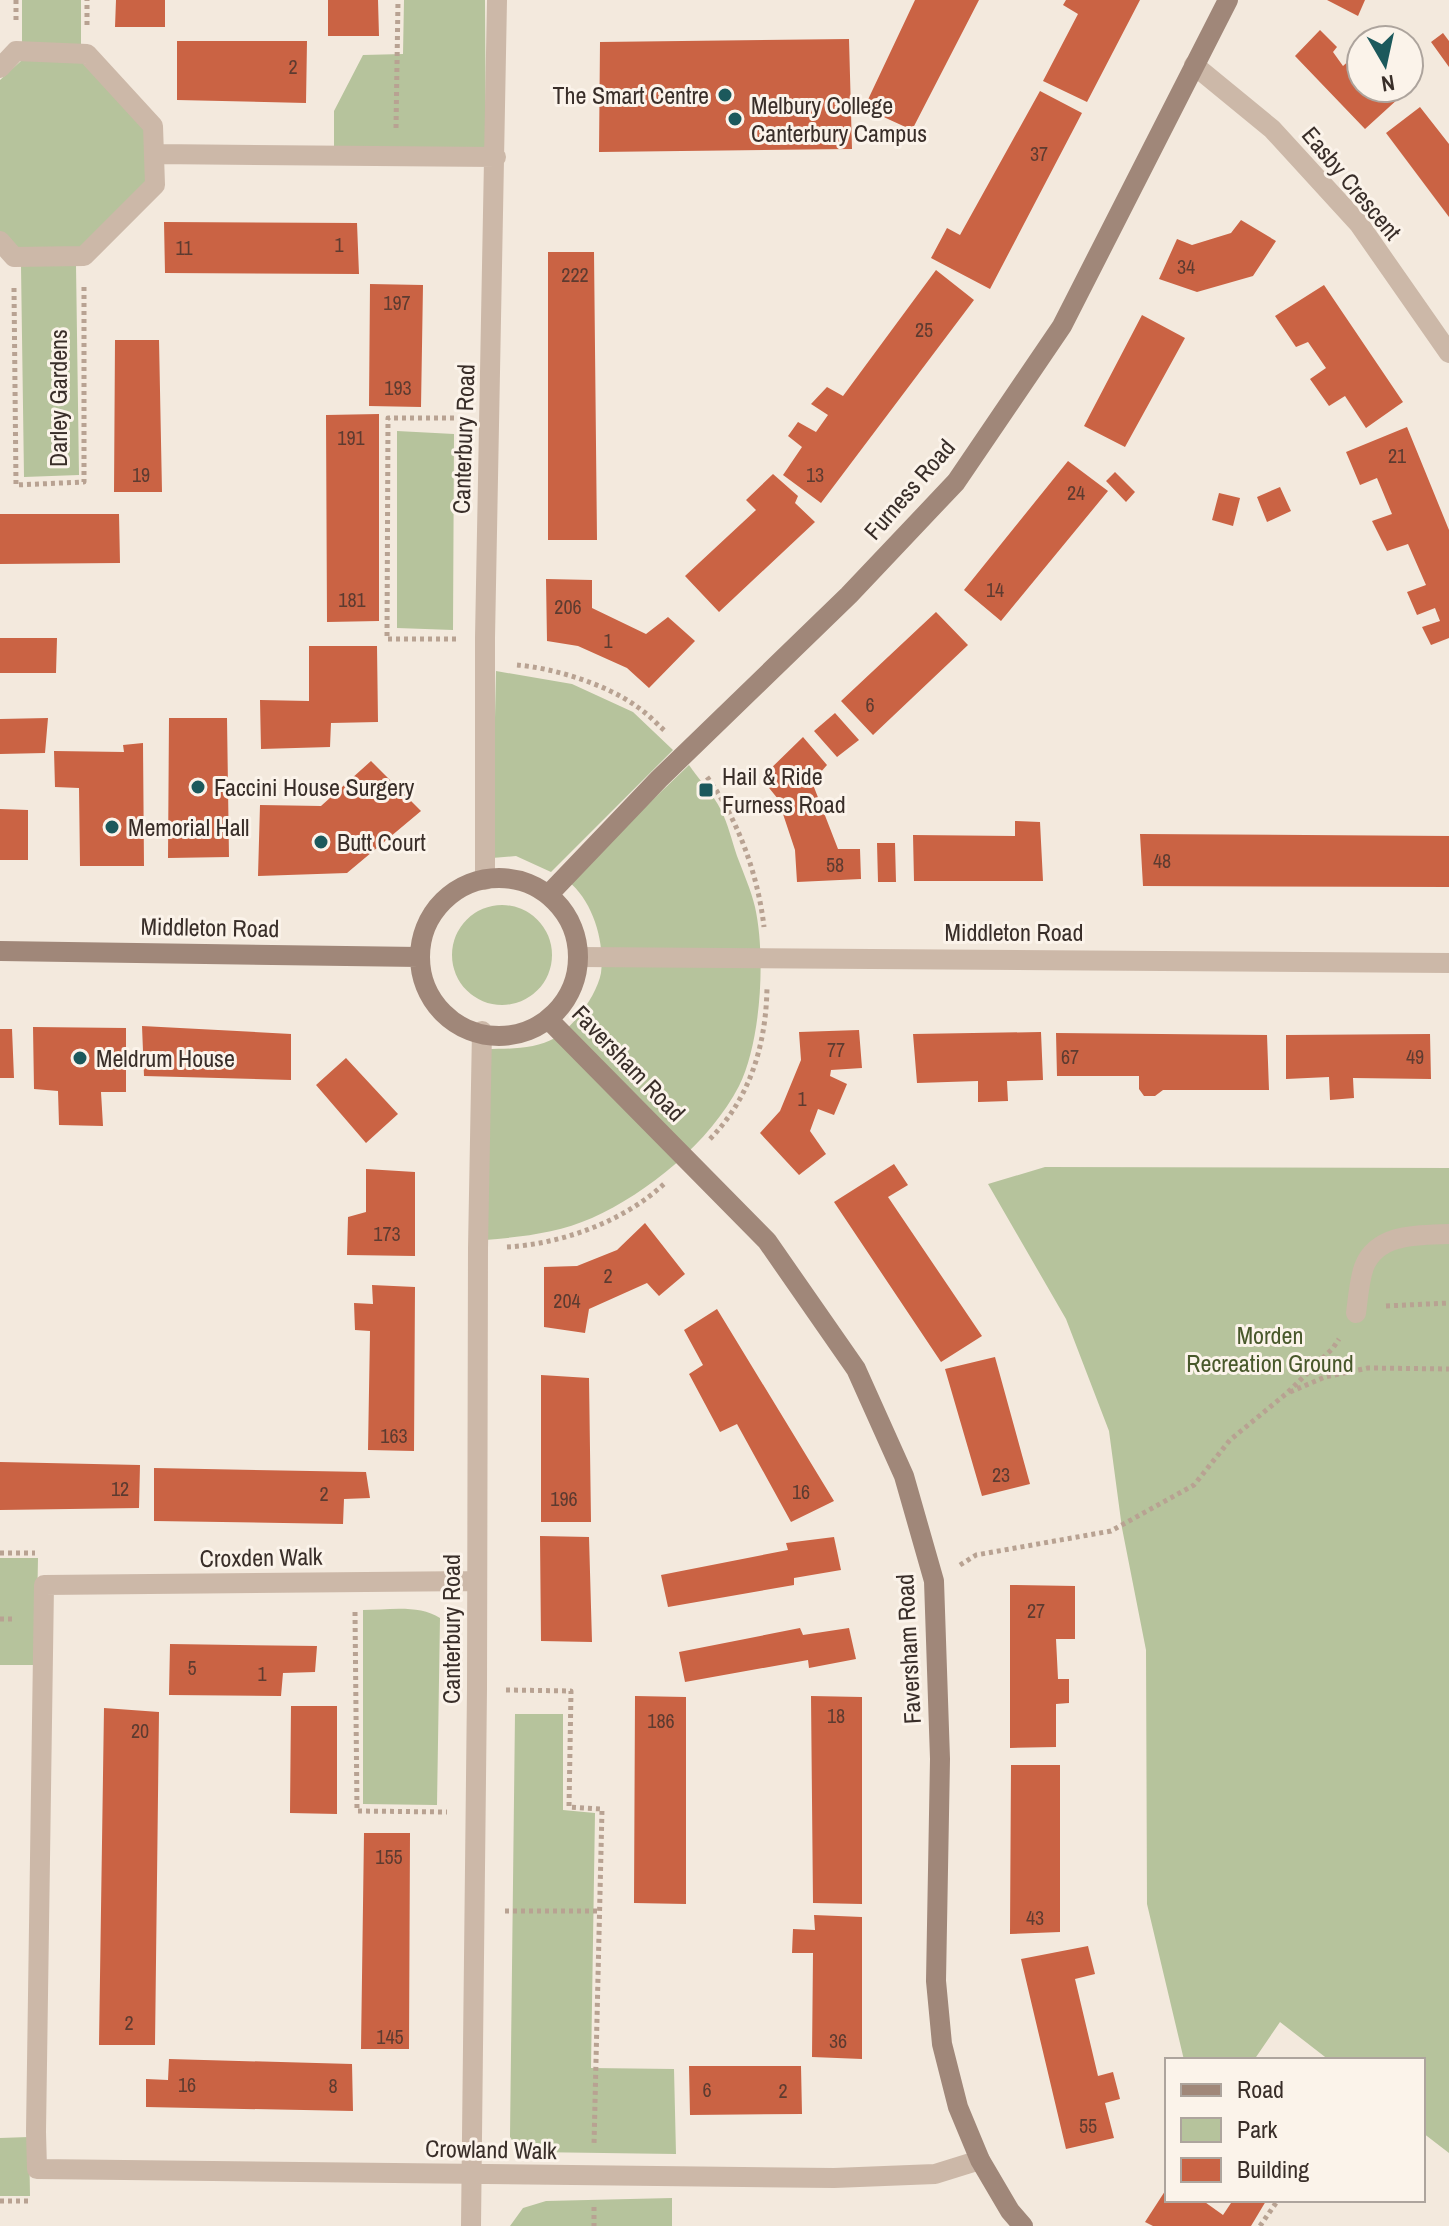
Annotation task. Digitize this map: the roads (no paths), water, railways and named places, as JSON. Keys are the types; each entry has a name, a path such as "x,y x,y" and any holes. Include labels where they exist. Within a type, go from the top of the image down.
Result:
{"street":[{"name":"Canterbury Road","path":"485,880 485,638 497,0"},
{"name":"Furness Road","path":"550,893 659,779 849,595 956,482 1062,326 1228,0"},
{"path":"0,68 16,51 87,54 153,126 155,185 84,256 14,257 0,241"},
{"name":"Easby Crescent","path":"1194,65 1272,129 1359,224 1449,353"},
{"path":"154,154 496,157"},
{"path":"502,878 528,882 550,893 572,929 579,957 573,990 548,1019 521,1031 482,1031 458,1026 436,1007 423,983 419,957 425,929 451,897 485,880 502,878"},
{"name":"Middleton Road","path":"0,951 419,957"},
{"name":"Middleton Road","path":"579,957 1449,963"},
{"name":"Faversham Road","path":"548,1019 767,1241 856,1369 904,1476 934,1581 940,1759 936,1981 942,2044 958,2107 980,2160 1010,2211 1023,2226"},
{"name":"Canterbury Road","path":"471,2226 482,1031"},
{"path":"1356,1313 1364,1266 1381,1245 1405,1236 1449,1234"},
{"name":"Croxden Walk","path":"36,2132 44,1585 477,1581"},
{"name":"Crowland Walk","path":"36,2132 37,2169 834,2178 935,2174 980,2160"}],"place":[{"name":"The Smart Centre","path":"725,95"},
{"name":"Melbury College Canterbury Campus","path":"735,119"},
{"name":"Faccini House Surgery","path":"198,787"},
{"name":"Hail & Ride Furness Road","path":"706,790"},
{"name":"Memorial Hall","path":"112,827"},
{"name":"Butt Court","path":"321,842"},
{"name":"Meldrum House","path":"80,1058"}],"park label":[{"name":"Morden Recreation Ground","path":"1270,1349"}]}
